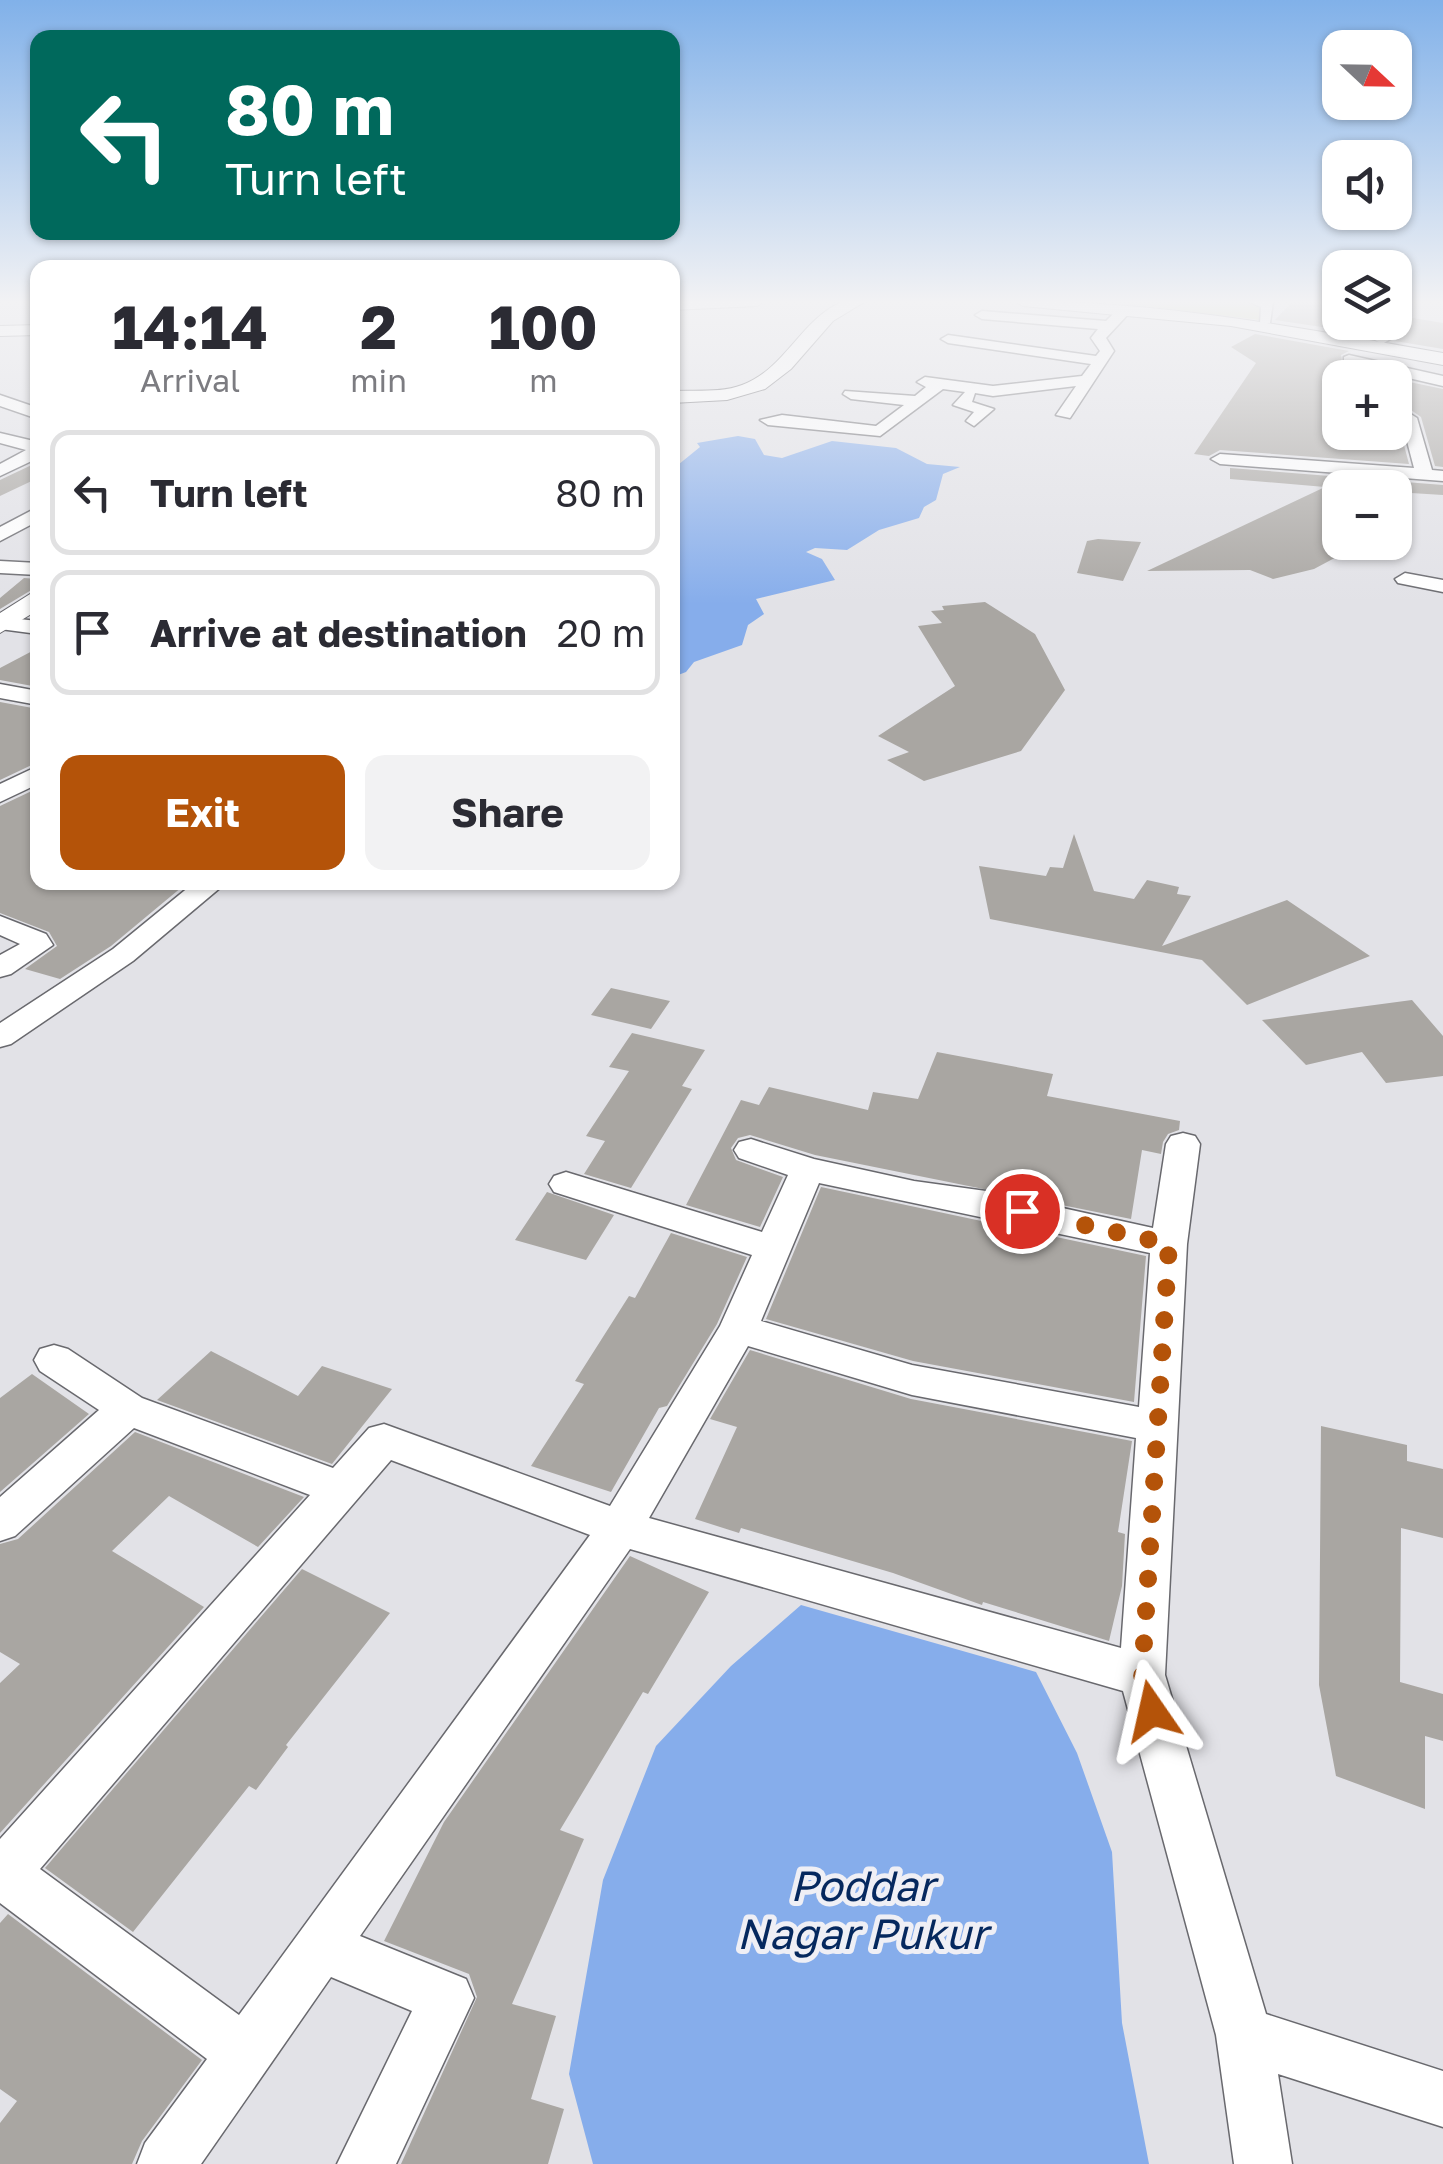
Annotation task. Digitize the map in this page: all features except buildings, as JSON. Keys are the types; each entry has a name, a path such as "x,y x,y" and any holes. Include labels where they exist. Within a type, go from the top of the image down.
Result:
{"street":[{"path":"768,420 790,418 818,426 880,431 915,402"},
{"path":"932,412 947,402"},
{"path":"962,402 961,405 986,409 974,422"},
{"path":"1064,415 1072,402"},
{"path":"1412,425 1434,475"},
{"path":"0,438 30,445"},
{"path":"0,457 30,459"},
{"path":"1220,459 1306,459 1434,475"},
{"path":"0,470 30,460"},
{"path":"4,529 30,516"},
{"path":"0,567 30,569"},
{"path":"1405,579 1443,586"},
{"path":"1,624 30,603"},
{"path":"1,624 30,627"},
{"path":"0,691 30,697"},
{"path":"0,1036 123,955 203,890"},
{"path":"0,925 36,940 38,945 0,968"},
{"path":"1183,1144 1169,1244 1142,1675 1244,2035 1262,2164"},
{"path":"751,1150 808,1169 1169,1244"},
{"path":"166,2164 620,1528 738,1330 808,1169"},
{"path":"566,1184 774,1249"},
{"path":"738,1330 912,1380 1157,1426"},
{"path":"54,1360 128,1409 341,1489"},
{"path":"0,1523 128,1409"},
{"path":"244,2053 1,1874 384,1440 620,1528 1142,1675"},
{"path":"322,1947 447,1998 366,2164"},
{"path":"1244,2035 1443,2100"}],"water":[{"path":"738,436 755,439 764,455 782,458 832,441 896,448 927,464 960,467 943,474 936,500 924,507 919,518 879,530 847,550 815,548 806,552 822,559 835,580 756,599 764,614 748,625 742,645 694,662 680,674 680,463 700,447 697,443"},
{"name":"Poddar Nagar Pukur","path":"801,1605 1036,1672 1077,1753 1112,1852 1122,2023 1149,2164 593,2164 569,2074 603,1880 656,1746 731,1666"}],"route":[{"path":"1022,1211 1169,1244 1142,1675 1152,1711"}]}
